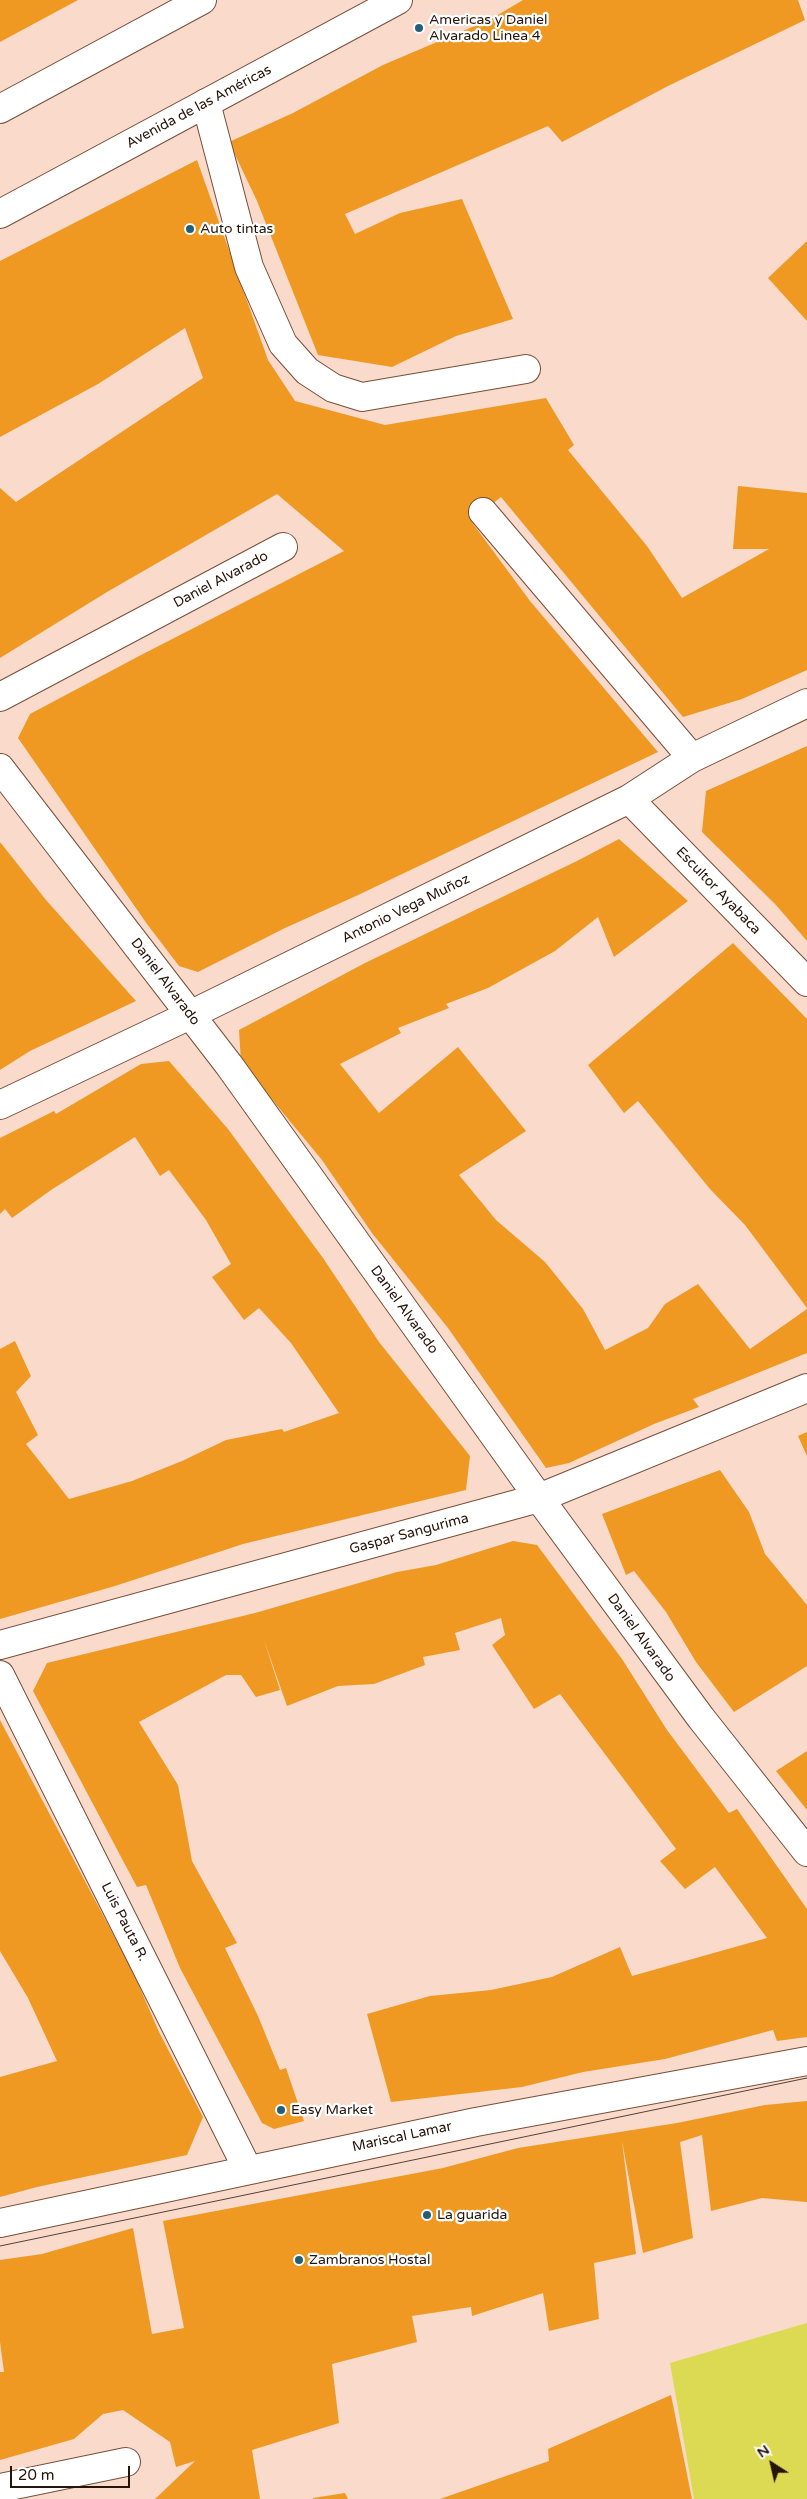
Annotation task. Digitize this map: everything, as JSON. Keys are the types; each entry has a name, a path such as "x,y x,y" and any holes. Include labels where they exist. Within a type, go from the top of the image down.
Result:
{"street":[{"path":"0,109 202,0"},
{"name":"Avenida de las Américas","path":"0,214 398,0"},
{"path":"206,103 249,266 283,344 307,370 333,388 362,397 526,369"},
{"path":"483,512 692,758"},
{"name":"Daniel Alvarado","path":"0,697 283,547"},
{"name":"Antonio Vega Muñoz","path":"0,1105 190,1015 628,799 692,758 807,703"},
{"name":"Daniel Alvarado","path":"0,768 229,1065 539,1498 701,1718 807,1852"},
{"name":"Escultor Ayabaca","path":"628,799 807,982"},
{"name":"Gaspar Sangurima","path":"0,1646 539,1498 807,1388"},
{"name":"Luis Pauta R.","path":"0,1675 248,2170"},
{"name":"Mariscal Lamar","path":"0,2223 476,2122 807,2061"},
{"path":"0,2488 126,2462"}],"shaded area":[{"path":"807,2323 807,2499 694,2499 670,2363"}],"building":[{"path":"0,0 78,0 0,42"},
{"path":"523,0 798,0 805,20 668,86 562,142 548,126 345,214 355,234 400,213 462,199 513,319 456,336 392,367 318,355 257,201 229,142 293,113 383,65 491,19"},
{"path":"197,160 268,360 295,401 385,425 546,398 574,445 568,450 647,546 682,598 769,549 733,549 738,486 807,493 807,670 742,699 683,717 501,497 471,521 530,601 658,752 285,928 198,972 179,966 147,924 18,738 30,714 344,551 277,494 107,592 0,658 0,488 16,502 203,378 185,328 98,384 0,437 0,261"},
{"path":"807,241 807,321 768,278"},
{"path":"807,746 807,941 776,905 702,832 706,791"},
{"path":"619,839 688,901 614,957 598,917 555,951 488,988 446,1004 449,1008 398,1028 401,1033 340,1064 379,1113 458,1047 526,1131 459,1175 496,1220 545,1262 583,1309 605,1350 648,1328 665,1304 698,1284 750,1349 807,1309 807,1353 693,1399 699,1407 654,1424 569,1463 546,1468 448,1328 372,1233 322,1160 241,1062 239,1030 365,963"},
{"path":"0,842 46,900 136,1001 30,1051 0,1070"},
{"path":"733,943 807,1019 807,1308 745,1225 710,1189 638,1101 624,1113 588,1065"},
{"path":"169,1061 228,1129 323,1258 379,1342 470,1456 466,1490 243,1544 115,1586 0,1619 0,1349 15,1341 31,1376 16,1392 38,1435 26,1444 69,1499 132,1481 182,1461 226,1440 282,1429 284,1432 339,1413 291,1343 259,1308 244,1320 212,1277 231,1264 206,1220 169,1170 160,1176 135,1137 51,1190 12,1218 5,1209 0,1214 0,1138 54,1111 56,1114 141,1064"},
{"path":"807,1432 807,1456 798,1436"},
{"path":"720,1470 749,1512 765,1554 807,1605 807,1666 734,1712 696,1662 666,1612 634,1571 626,1575 602,1514"},
{"path":"513,1541 537,1545 622,1659 667,1730 729,1813 737,1809 807,1909 807,2037 777,2041 773,2030 665,2059 583,2072 522,2087 391,2102 367,2014 430,1996 491,1990 552,1977 620,1947 632,1976 767,1938 715,1867 685,1889 660,1861 676,1849 560,1694 534,1709 492,1645 505,1635 501,1618 455,1633 460,1650 423,1657 425,1665 374,1684 338,1686 287,1706 264,1640 280,1690 256,1697 241,1675 226,1675 139,1722 178,1785 192,1861 237,1943 225,1948 258,2016 280,2070 286,2068 304,2121 274,2129 262,2123 180,1968 146,1885 137,1887 33,1691 47,1663 255,1613 397,1572 436,1565"},
{"path":"0,1720 133,1972 159,2032 203,2117 187,2155 37,2187 0,2197 0,2077 57,2061 28,1998 0,1951"},
{"path":"807,1751 807,1810 776,1771"},
{"path":"807,2101 807,2202 762,2198 711,2211 702,2135 680,2142 693,2238 643,2253 622,2141 636,2254 594,2263 599,2319 549,2331 543,2293 472,2316 471,2307 412,2316 417,2342 332,2364 339,2423 252,2450 260,2499 155,2499 195,2461 176,2467 170,2442 123,2410 103,2414 74,2439 0,2460 0,2372 4,2372 0,2342 0,2260 42,2254 133,2228 152,2334 184,2328 163,2221 443,2168 518,2148 677,2123 765,2105"},
{"path":"671,2395 692,2499 440,2499 549,2461 548,2449"},
{"path":"345,2493 348,2499 313,2499 313,2498"}],"tram line":[{"path":"0,2246 807,2078"}],"place":[{"name":"Americas y Daniel Alvarado Linea 4","path":"419,28"},
{"name":"Auto tintas","path":"190,229"},
{"name":"Easy Market","path":"281,2110"},
{"name":"La guarida","path":"427,2215"},
{"name":"Zambranos Hostal","path":"299,2260"}]}
